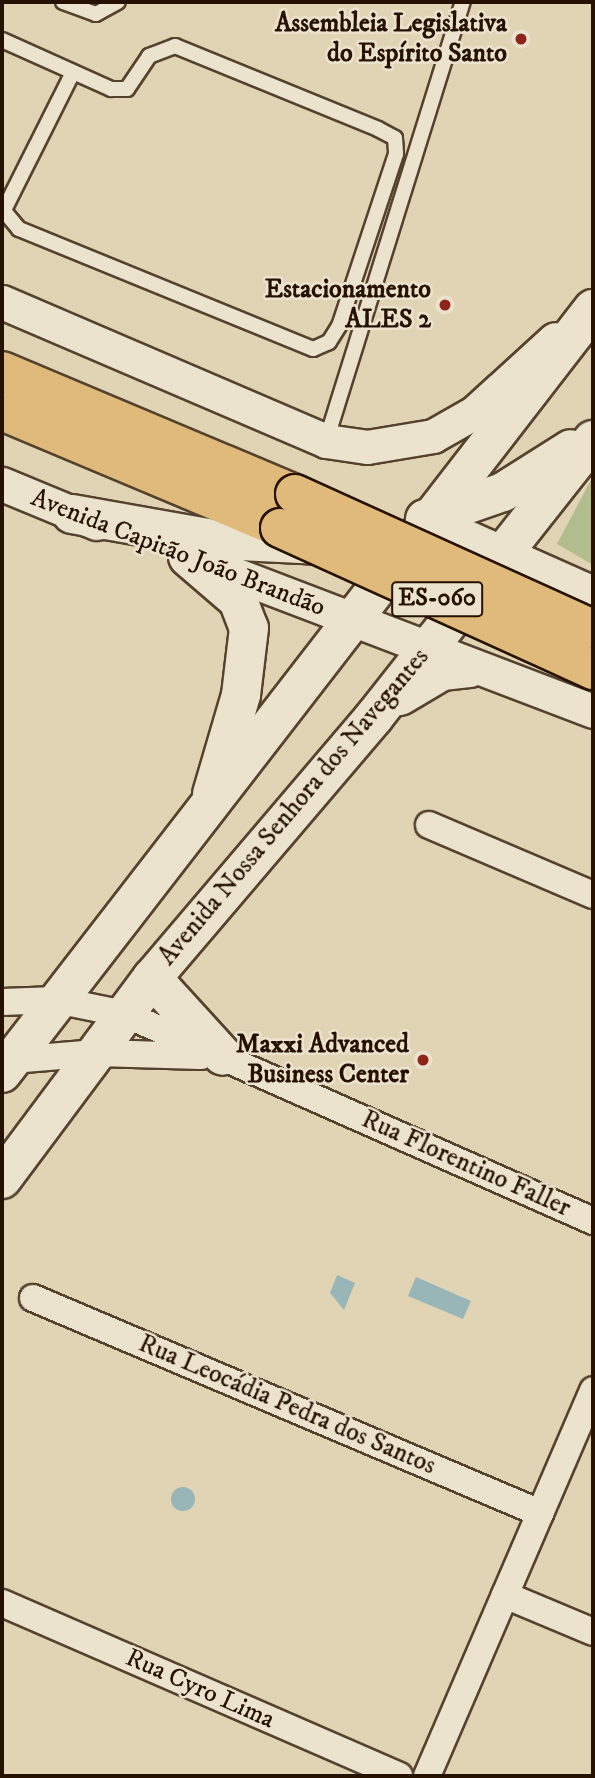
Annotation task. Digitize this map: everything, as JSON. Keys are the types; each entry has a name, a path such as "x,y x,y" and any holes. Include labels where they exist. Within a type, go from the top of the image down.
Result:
{"main road":[{"path":"7,1067 56,1000 206,816 354,621 427,519 593,307"},
{"name":"ES-060","path":"2,371 593,629"},
{"name":"ES-060","path":"2,411 593,670"},
{"path":"72,514 219,540 310,548 427,519 503,492 593,434"},
{"name":"Avenida Nossa Senhora dos Navegantes","path":"2,1179 152,978 373,717 501,550 593,440"},
{"path":"188,556 238,600 249,628 241,695 206,816"},
{"path":"373,717 424,679 469,668"},
{"path":"152,978 223,1056"}],"street":[{"path":"2,302 326,441 367,447 433,436 475,412 593,307"},
{"path":"2,324 60,328"},
{"name":"Avenida Capitão João Brandão","path":"2,484 72,514 188,556 469,668 593,711"},
{"path":"427,519 593,593"},
{"path":"429,825 593,895"},
{"name":"Rua Florentino Faller","path":"2,1002 56,1000 125,1014 182,1044 223,1056 593,1221"},
{"name":"Rua Florentino Faller","path":"7,1067 97,1053 223,1056"},
{"name":"Rua Leocádia Pedra dos Santos","path":"33,1298 540,1513"},
{"path":"427,1776 593,1391"},
{"path":"505,1595 593,1632"},
{"name":"Rua Cyro Lima","path":"2,1603 399,1776"}],"lane":[{"path":"63,2 96,14 118,2"},
{"path":"326,441 463,2"},
{"path":"2,40 73,72 127,89 149,56 175,46 395,138 396,154 339,326 328,342 313,349 286,342 19,229 3,209 73,72"}],"green space":[{"path":"593,476 593,565 557,544"}],"water":[{"path":"337,1275 355,1283 344,1310 330,1293"},
{"path":"416,1277 471,1301 463,1319 408,1296"},
{"path":"183,1487 192,1490 195,1499 192,1508 183,1511 174,1508 171,1499 174,1490"}],"place":[{"name":"Assembleia Legislativa do Espírito Santo","path":"521,39"},
{"name":"Estacionamento ALES 2","path":"445,305"},
{"name":"Maxxi Advanced Business Center","path":"423,1060"}]}
